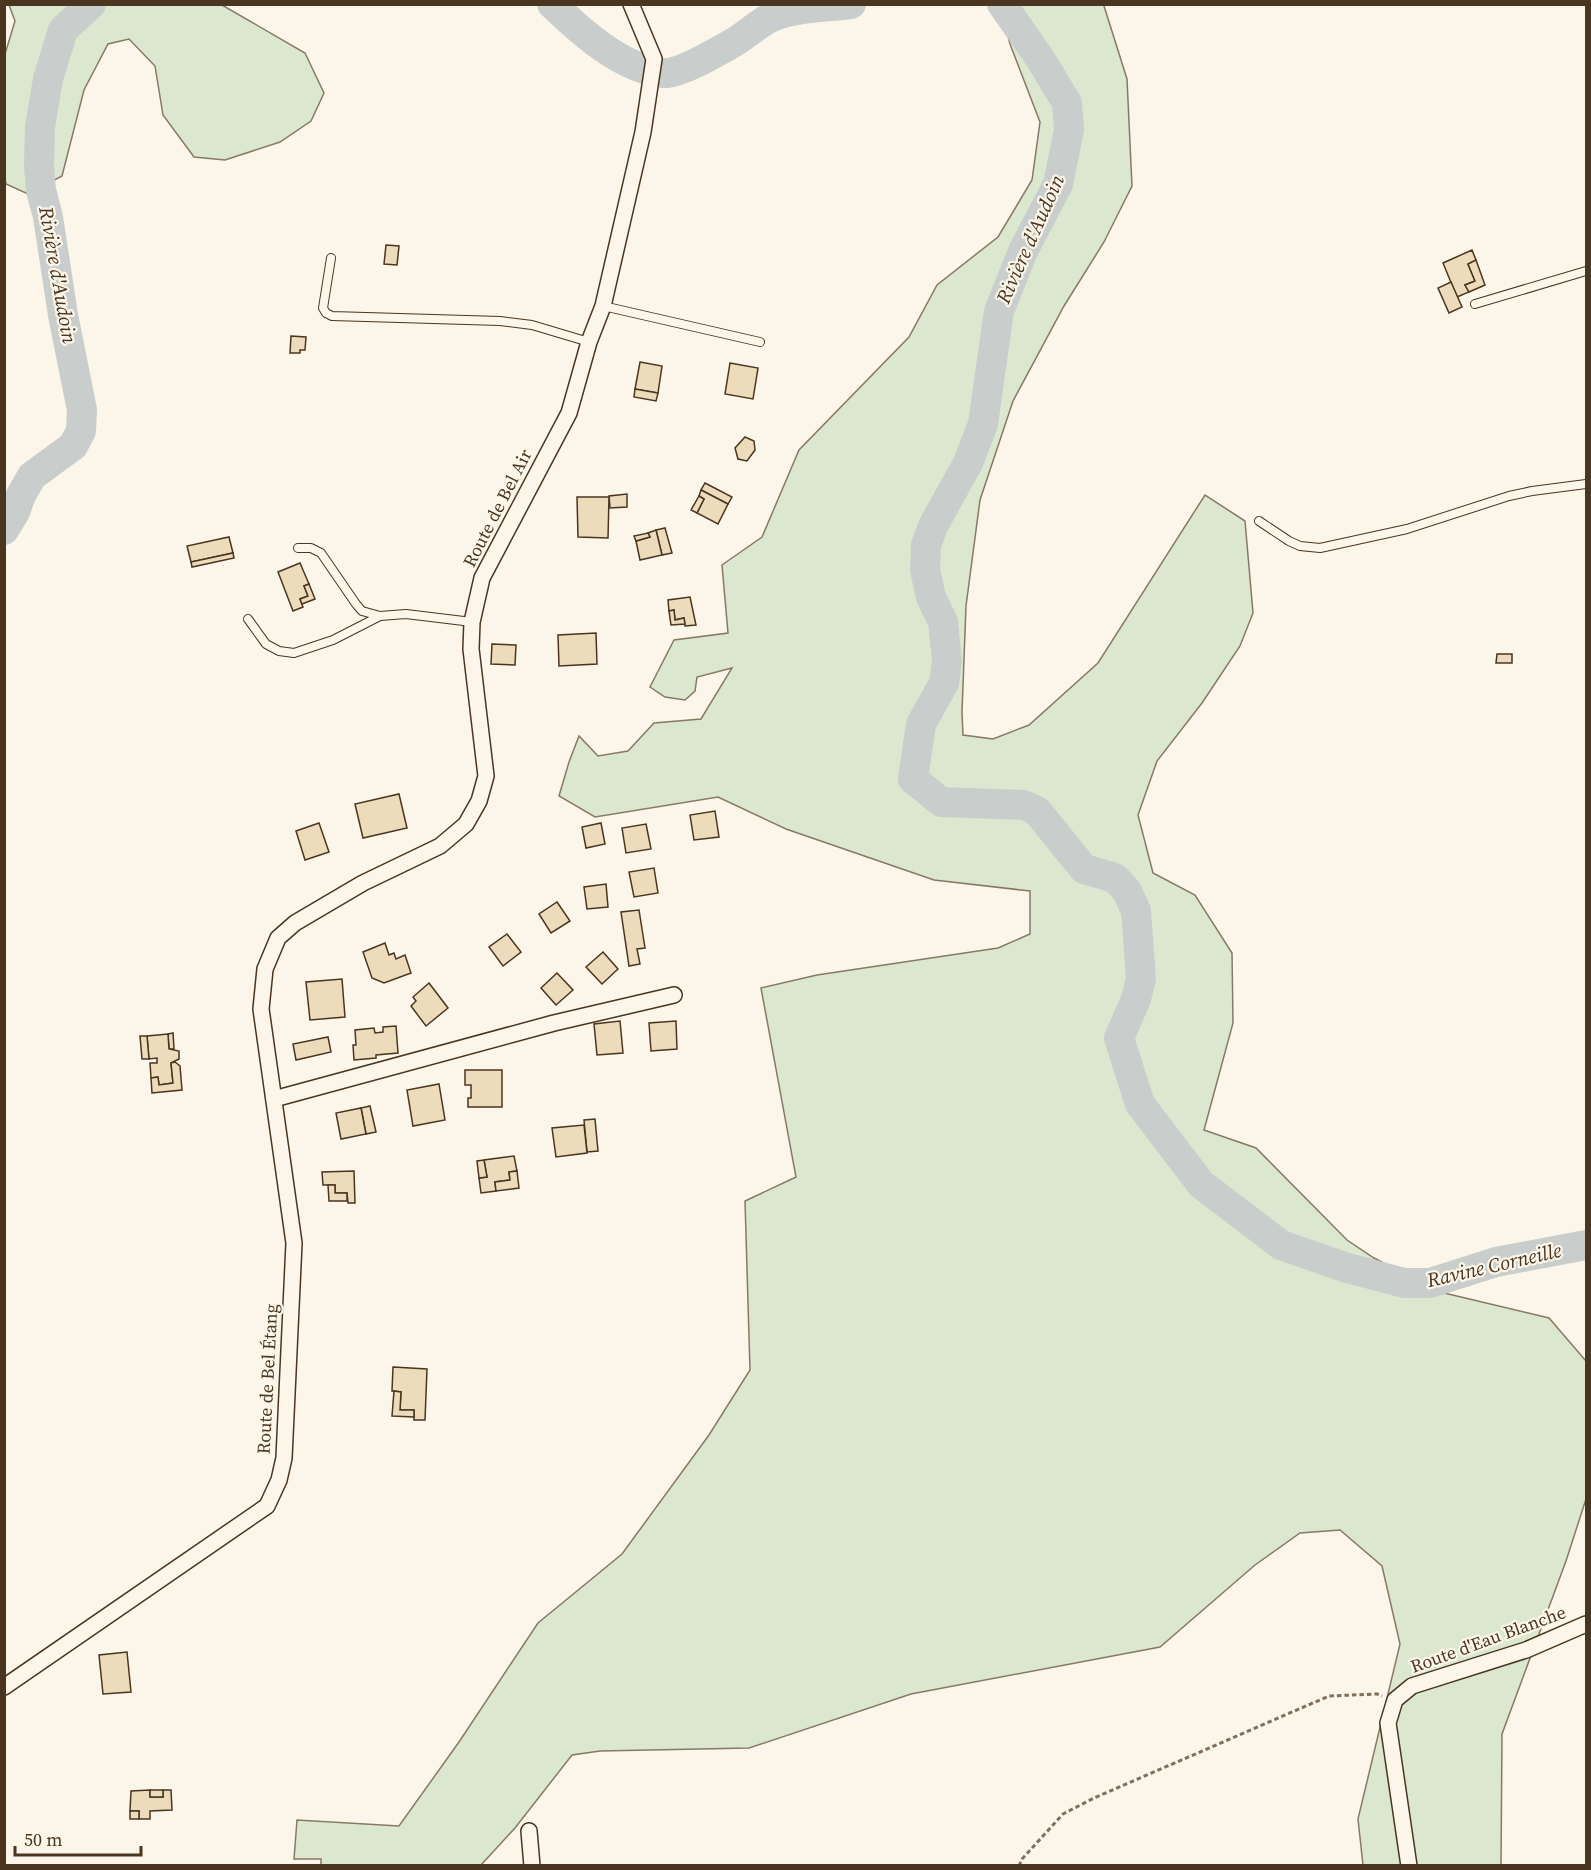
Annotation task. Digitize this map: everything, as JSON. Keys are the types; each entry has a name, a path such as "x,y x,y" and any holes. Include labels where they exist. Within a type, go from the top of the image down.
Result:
{"street":[{"name":"Route de Bel Air","path":"278,938 295,923 363,883 440,846 465,824 479,801 486,776 471,648 472,622 482,578 569,413 589,342 603,306 643,132 654,59 631,4"},
{"name":"Route de Bel Étang","path":"4,1687 267,1506 279,1480 284,1458 294,1243 261,1009 265,969 278,938"},
{"path":"274,1099 554,1023 674,995"},
{"name":"Route d'Eau Blanche","path":"1395,1700 1412,1686 1526,1650 1587,1624"},
{"path":"1395,1700 1388,1723 1409,1866"},
{"path":"529,1831 532,1866"}],"lane":[{"path":"331,258 323,308 332,316 500,321 532,325 589,342"},
{"path":"1475,304 1587,271"},
{"path":"603,306 760,342"},
{"path":"1259,521 1289,542 1300,546 1320,548 1407,529 1509,496 1587,484"},
{"path":"298,548 311,548 321,553 356,604 362,610 380,616"},
{"path":"248,619 266,644 279,651 294,653 333,640 380,616 406,614 472,622"}],"path":[{"path":"1019,1866 1022,1859 1063,1814 1238,1734 1329,1696 1377,1694 1395,1700"}],"green space":[{"path":"9,5 222,5 305,53 324,93 311,121 280,142 225,160 194,157 163,115 155,66 129,39 108,44 84,90 62,176 28,194 6,184 5,178 5,54 15,21"},
{"path":"1000,5 1104,6 1127,79 1132,186 1104,242 1064,306 1013,401 980,500 966,606 963,735 993,739 1029,725 1098,663 1205,495 1245,521 1253,613 1240,646 1202,703 1157,761 1138,815 1153,873 1195,895 1232,953 1233,1023 1204,1130 1256,1148 1347,1240 1374,1258 1440,1292 1549,1318 1586,1361 1586,1499 1566,1561 1502,1734 1501,1865 1363,1865 1358,1819 1400,1644 1382,1566 1340,1530 1300,1533 1255,1565 1160,1647 911,1694 749,1748 600,1751 572,1755 515,1828 481,1865 321,1866 321,1859 294,1859 297,1820 399,1826 459,1742 538,1623 622,1554 709,1435 750,1370 745,1201 796,1177 761,988 817,975 998,948 1030,934 1030,891 934,880 786,829 718,797 595,817 559,796 579,736 598,756 628,751 654,723 701,719 732,668 697,677 695,691 685,700 665,697 650,687 674,640 728,633 722,565 762,537 799,450 909,337 937,285 998,237 1032,180 1040,122 1010,44"}],"building":[{"path":"386,245 399,246 397,265 384,264"},
{"path":"1472,250 1476,260 1468,264 1475,281 1465,285 1469,292 1457,297 1443,263"},
{"path":"1476,260 1485,285 1469,292 1465,285 1475,281 1468,264"},
{"path":"1451,282 1462,307 1449,313 1438,288"},
{"path":"291,336 306,337 305,350 300,350 300,353 290,353"},
{"path":"640,362 662,366 658,393 635,389"},
{"path":"730,363 758,368 753,399 725,394"},
{"path":"635,389 658,393 656,401 634,397"},
{"path":"745,437 754,441 755,450 747,461 738,459 735,448"},
{"path":"705,483 732,497 728,504 701,490"},
{"path":"701,490 728,504 718,524 697,513 704,499 699,496"},
{"path":"627,494 627,507 610,508 609,496"},
{"path":"699,496 704,499 697,513 691,510"},
{"path":"577,497 609,497 608,538 578,537"},
{"path":"665,528 672,553 662,555 656,530"},
{"path":"656,530 662,555 640,560 636,541 650,537 648,533"},
{"path":"648,533 650,537 636,541 634,536"},
{"path":"229,537 233,553 191,562 187,546"},
{"path":"233,553 234,558 192,567 191,562"},
{"path":"300,563 309,584 304,586 308,596 300,599 303,607 293,611 278,572"},
{"path":"309,584 315,599 302,604 300,599 308,596 304,586"},
{"path":"690,597 696,625 685,626 684,618 675,620 674,610 669,611 668,600"},
{"path":"674,610 675,620 684,618 685,624 671,625 669,611"},
{"path":"596,633 597,664 559,666 558,635"},
{"path":"492,644 516,645 515,665 491,664"},
{"path":"1497,654 1512,654 1512,663 1496,663"},
{"path":"399,794 407,828 363,838 355,804"},
{"path":"715,811 719,837 694,840 690,815"},
{"path":"319,823 329,852 305,860 296,831"},
{"path":"601,823 605,844 586,848 582,827"},
{"path":"646,824 651,849 626,853 622,828"},
{"path":"654,868 658,893 634,897 629,872"},
{"path":"606,884 608,907 587,909 584,887"},
{"path":"557,902 570,921 551,933 539,914"},
{"path":"639,910 645,948 637,949 640,964 629,966 621,912"},
{"path":"507,934 521,952 503,966 489,947"},
{"path":"385,943 389,955 394,953 396,959 405,955 411,973 384,983 372,978 363,952"},
{"path":"603,952 618,969 602,984 586,967"},
{"path":"557,973 573,990 556,1005 541,988"},
{"path":"342,979 345,1017 310,1020 306,982"},
{"path":"429,983 448,1008 426,1026 411,1006 416,1001 413,997"},
{"path":"620,1021 623,1053 597,1055 594,1024"},
{"path":"676,1021 677,1049 651,1051 649,1023"},
{"path":"396,1026 398,1053 354,1060 355,1030 374,1028 375,1033 383,1032 383,1027"},
{"path":"173,1033 174,1049 169,1049 168,1034"},
{"path":"168,1034 169,1049 179,1051 179,1059 171,1063 173,1083 159,1085 158,1077 151,1078 150,1063 157,1063 157,1058 149,1059 147,1036"},
{"path":"140,1036 147,1036 149,1059 142,1059"},
{"path":"328,1037 331,1052 296,1060 293,1044"},
{"path":"175,1062 180,1066 182,1090 152,1093 151,1078 158,1077 159,1085 173,1083 171,1063"},
{"path":"465,1070 502,1070 502,1107 468,1107 471,1085 465,1085"},
{"path":"439,1084 445,1120 413,1126 407,1090"},
{"path":"370,1106 376,1132 366,1134 361,1108"},
{"path":"361,1108 366,1134 341,1139 336,1113"},
{"path":"595,1119 598,1151 587,1152 584,1120"},
{"path":"584,1125 587,1153 556,1157 552,1128"},
{"path":"514,1156 517,1171 509,1172 510,1180 495,1182 496,1191 481,1193 479,1178 487,1177 484,1160"},
{"path":"484,1160 487,1177 479,1178 477,1161"},
{"path":"354,1171 355,1203 348,1203 347,1193 335,1193 335,1185 323,1185 322,1172"},
{"path":"517,1171 519,1188 496,1191 495,1182 510,1180 509,1172"},
{"path":"328,1185 335,1185 335,1193 347,1193 347,1201 329,1201"},
{"path":"393,1367 427,1369 425,1420 414,1420 414,1410 400,1410 401,1392 392,1391"},
{"path":"394,1391 401,1392 400,1410 414,1410 414,1417 392,1416"},
{"path":"127,1652 131,1692 103,1694 99,1655"},
{"path":"150,1790 150,1797 163,1797 163,1790 171,1790 172,1810 150,1811 150,1819 139,1819 139,1811 130,1811 131,1791"},
{"path":"150,1790 163,1790 163,1797 150,1797"},
{"path":"130,1811 139,1811 139,1819 130,1819"}],"waterway":[{"name":"Rivière d'Audoin","path":"4,530 32,476 73,446 81,431 82,410 63,315 48,217 41,190 39,166 40,127 48,79 63,30 91,4"},
{"name":"Rivière d'Audoin","path":"552,4 603,48 633,65 664,73 679,70 708,57 774,16 802,9 851,4"},
{"name":"Rivière d'Audoin","path":"1002,4 1041,60 1067,103 1069,130 1058,184 1023,251 999,311 983,424 968,463 933,526 926,545 925,570 931,597 943,622 947,661 944,683 921,724 913,779 941,802 1024,805 1037,811 1084,869 1115,878 1127,891 1136,911 1141,979 1136,999 1119,1038 1140,1104 1201,1184 1281,1245 1344,1267 1404,1283 1430,1283 1496,1262 1586,1245"}],"water label":[{"name":"Ravine Corneille","path":"1494,1265"}]}
